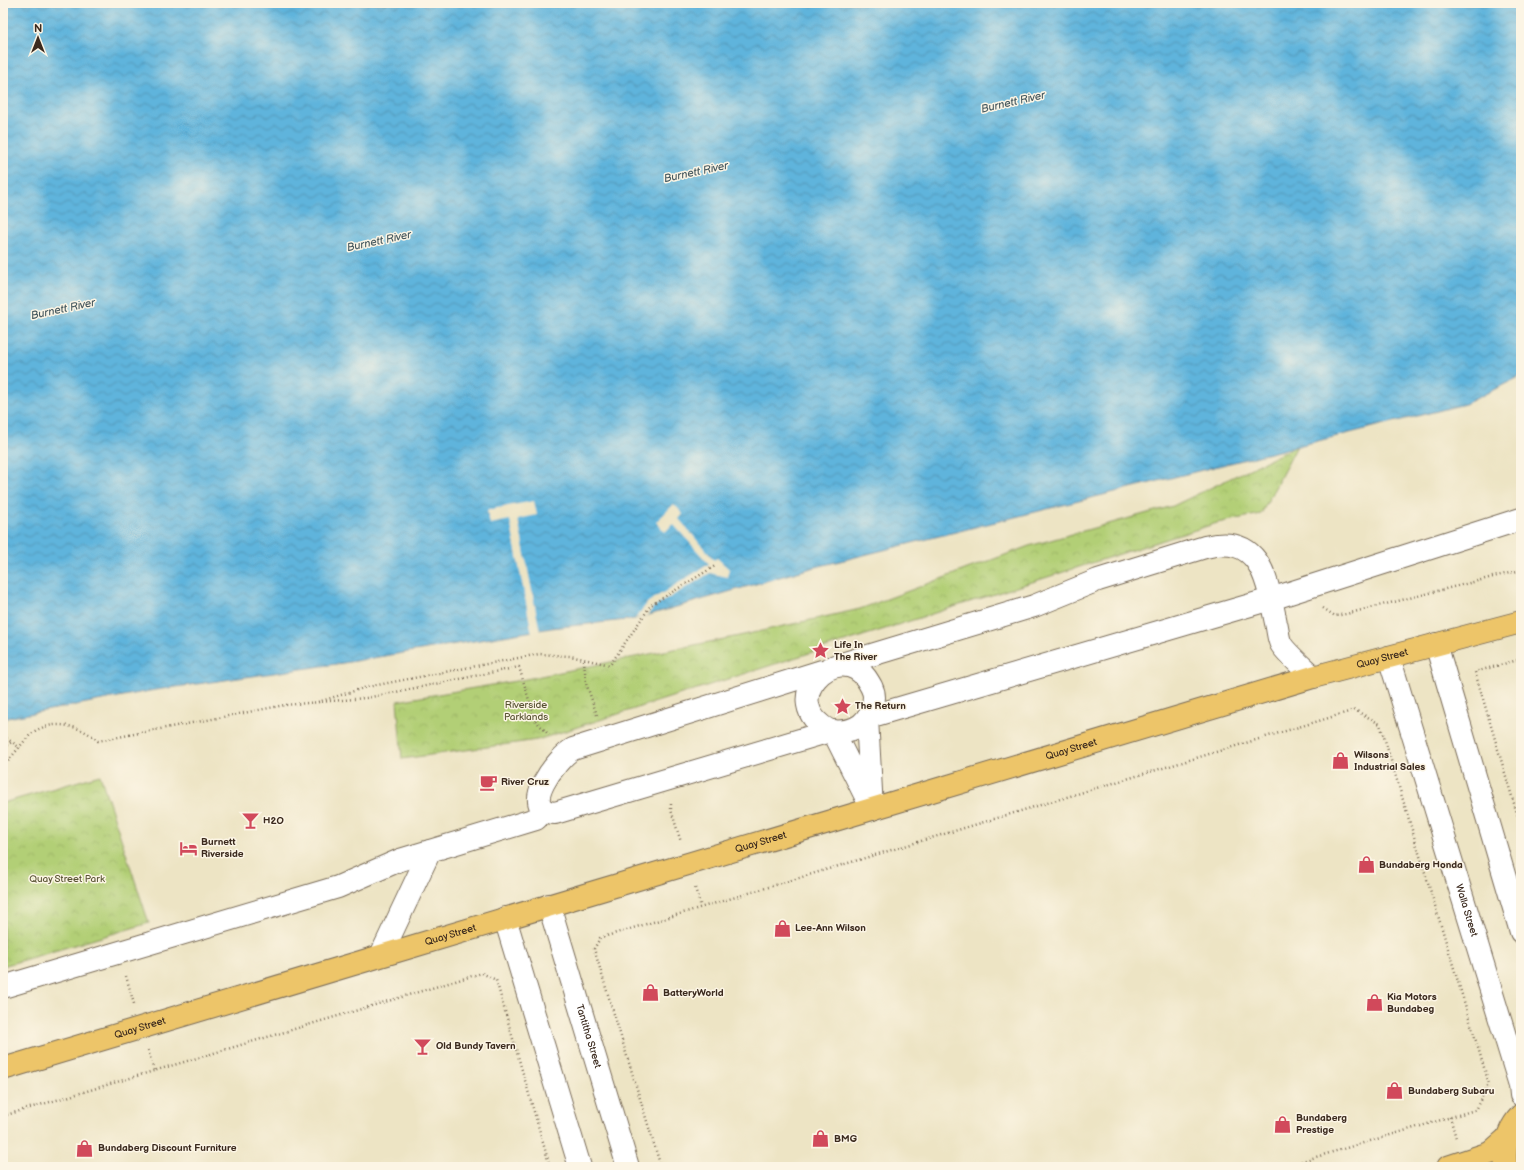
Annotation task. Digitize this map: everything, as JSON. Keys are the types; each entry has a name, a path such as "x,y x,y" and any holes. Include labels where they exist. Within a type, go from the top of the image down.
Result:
{"main road":[{"name":"Quay Street","path":"3,1069 1314,677 1521,622"},
{"path":"1448,1167 1490,1152 1514,1125"},
{"path":"1506,1167 1504,1155 1514,1125"}],"street":[{"path":"868,718 1161,632 1521,519"},
{"path":"3,987 338,887 400,860 536,819 542,808 539,794 542,783 566,754 573,749 1034,606 1098,580 1216,544 1240,547 1250,552 1262,569 1281,645 1314,677"},
{"path":"1436,644 1521,932"},
{"name":"Walla Street","path":"1389,657 1518,1079 1521,1095 1520,1106 1514,1125"},
{"path":"843,666 854,668 864,675 871,684 874,695 873,706 868,718 861,725 851,730 841,732 832,731 821,726 813,718 808,708 807,698 809,688 814,678 827,669 843,666"},
{"path":"868,718 872,809"},
{"path":"542,808 555,813 832,731"},
{"path":"832,731 872,809"},
{"path":"381,955 430,851"},
{"name":"Tantitha Street","path":"550,905 628,1167"},
{"path":"505,918 580,1167"}],"path":[{"path":"312,704 367,687 539,654 570,656 610,665 651,605 715,566"},
{"path":"1305,588 1318,604 1335,616 1521,570"},
{"path":"1521,659 1475,672 1521,827"},
{"path":"584,660 586,684 597,717"},
{"path":"3,767 31,734 39,729 51,726 81,728 91,734 98,741 285,706 366,698 519,667 528,692 535,720 550,736"},
{"path":"661,1167 594,949 600,938 1355,710 1380,724 1489,1084 1475,1110 1282,1167"},
{"path":"3,736 20,748"},
{"path":"3,746 12,742"},
{"path":"119,953 135,1007"},
{"path":"3,1116 482,973 496,980 550,1167"},
{"path":"148,1050 154,1071"},
{"path":"1450,1117 1458,1145"}],"green space":[{"name":"Riverside Parklands","path":"1297,446 1261,514 1217,523 537,740 402,759 397,701 516,681 739,636 860,609 1029,546 1173,506"},
{"name":"Quay Street Park","path":"100,775 149,923 3,966 3,803"}],"water":[{"name":"Burnett River","path":"3,3 1521,3 1521,376 1465,404 804,570 635,619 551,628 343,663 155,690 7,718 3,725"}],"pier":[{"path":"534,501 537,515 518,519 540,632 532,634 510,520 490,524 487,510"},
{"path":"674,504 683,514 679,519 714,560 717,558 729,569 727,577 710,573 654,607 647,616 635,619 648,602 709,564 673,524 665,532 656,522"}],"place":[{"name":"Life In The River","path":"821,651"},
{"name":"The Return","path":"842,706"},
{"name":"Wilsons Industrial Sales","path":"1341,761"},
{"name":"River Cruz","path":"488,782"},
{"name":"H2O","path":"250,821"},
{"name":"Burnett Riverside","path":"188,848"},
{"name":"Bundaberg Honda","path":"1366,865"},
{"name":"Lee-Ann Wilson","path":"782,928"},
{"name":"BatteryWorld","path":"650,993"},
{"name":"Kia Motors Bundabeg","path":"1374,1003"},
{"name":"Old Bundy Tavern","path":"423,1046"},
{"name":"Bundaberg Subaru","path":"1395,1091"},
{"name":"Bundaberg Prestige","path":"1283,1124"},
{"name":"BMG","path":"821,1139"},
{"name":"Bundaberg Discount Furniture","path":"85,1148"}]}
